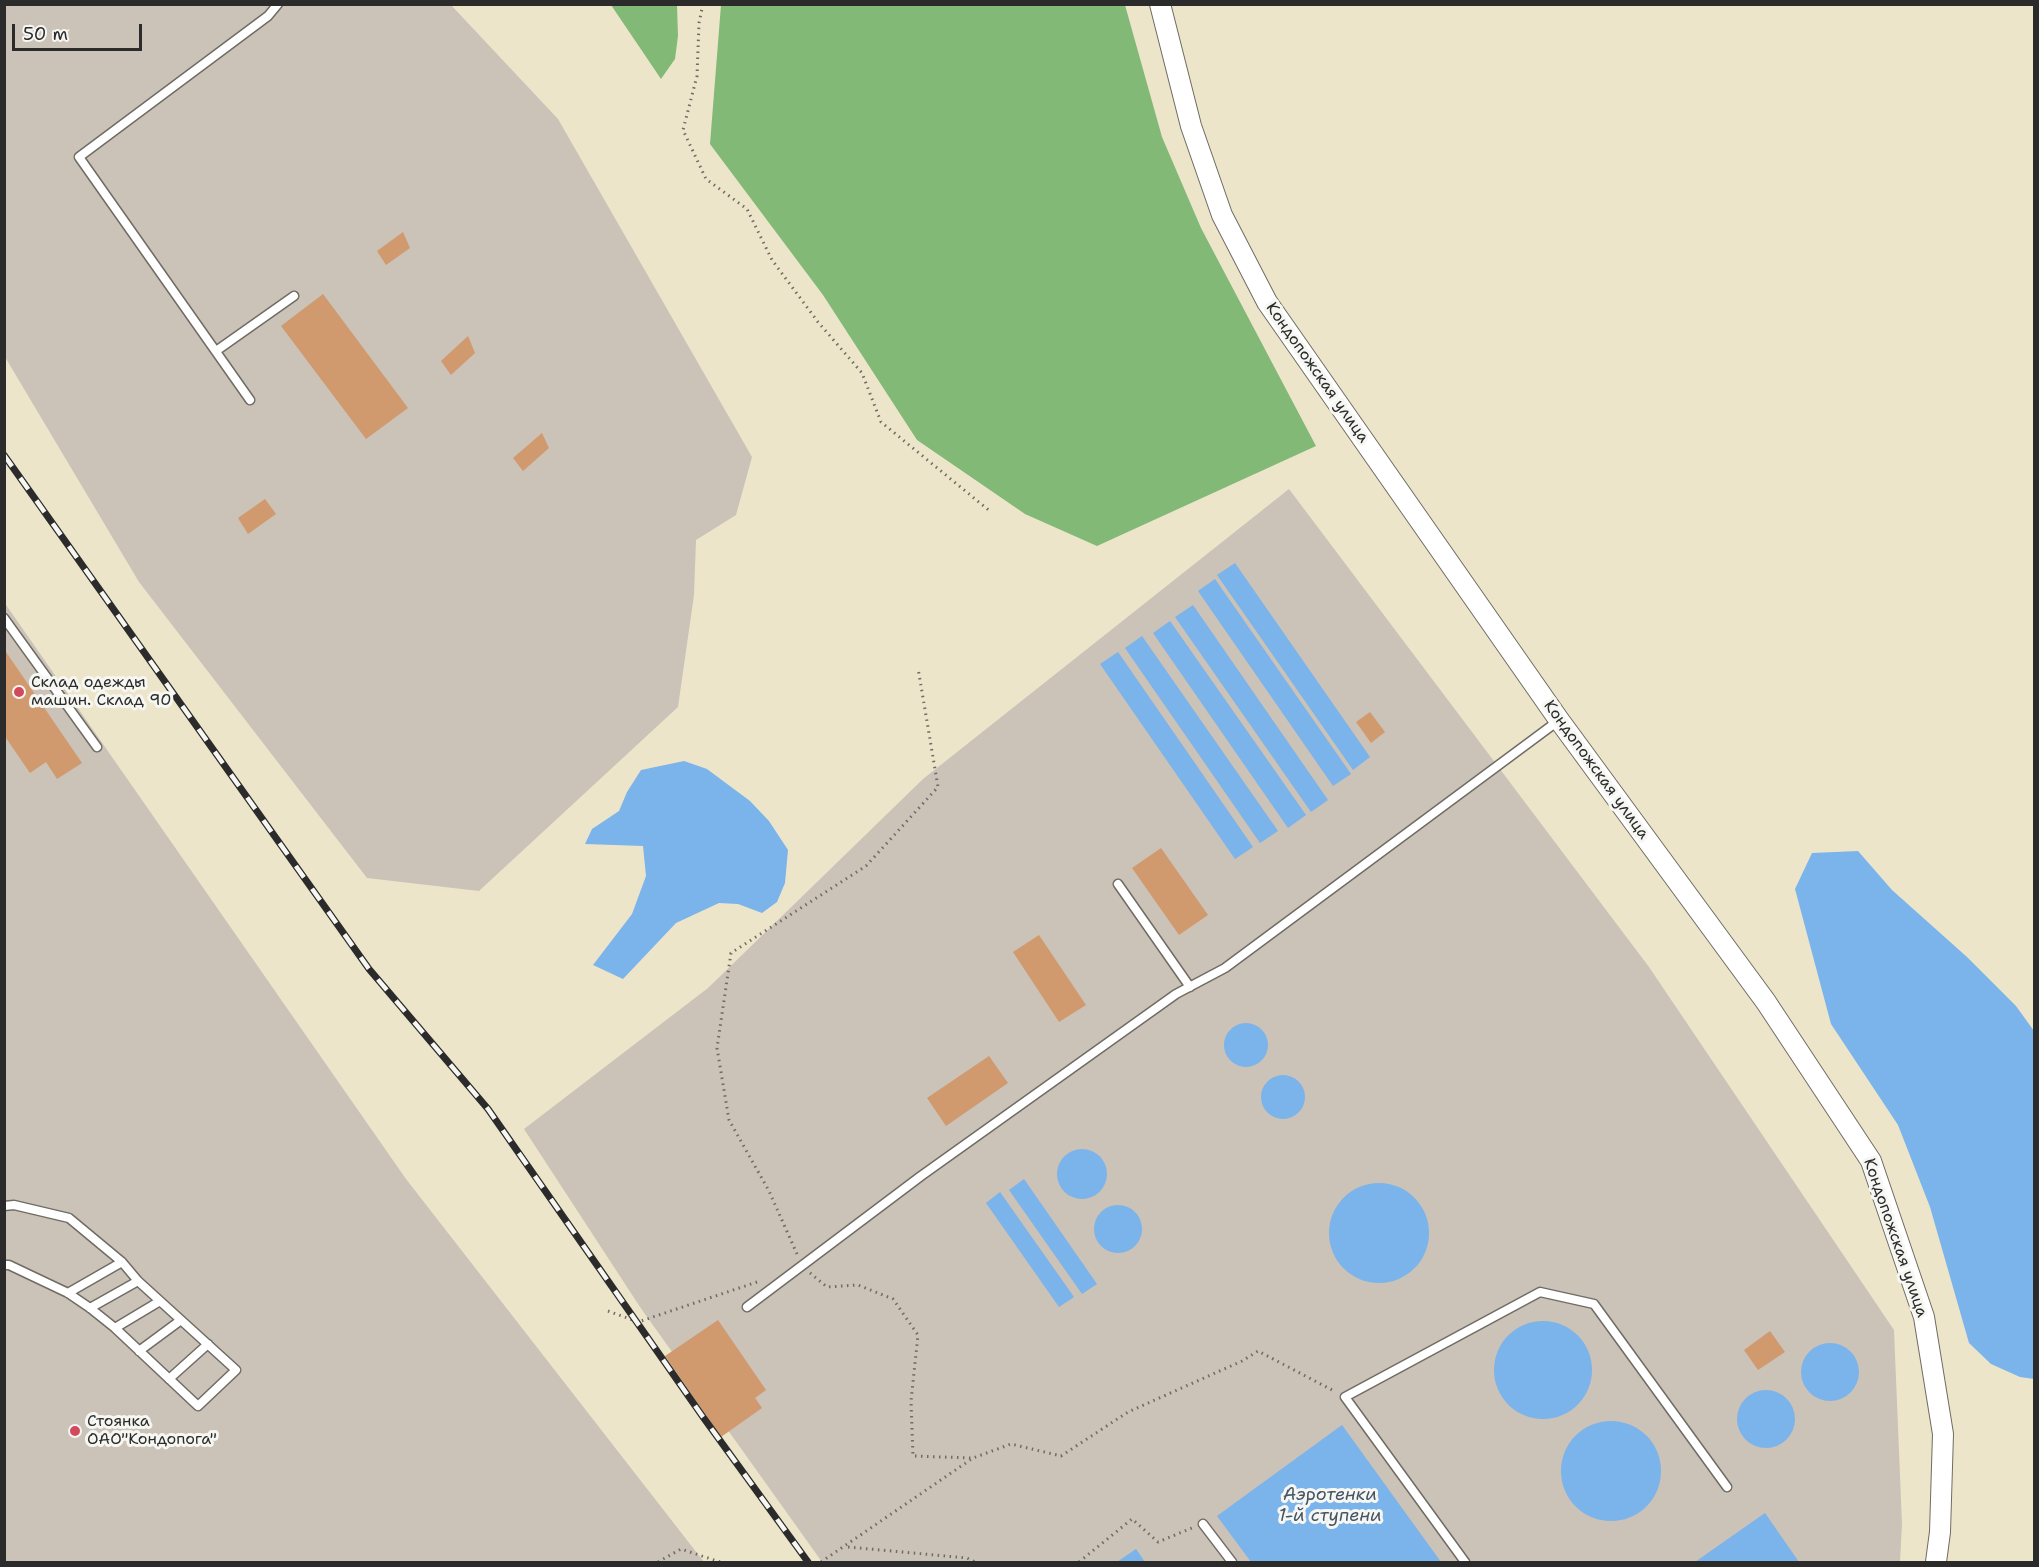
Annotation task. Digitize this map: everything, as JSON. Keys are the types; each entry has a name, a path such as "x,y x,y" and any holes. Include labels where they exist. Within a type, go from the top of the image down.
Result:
{"street":[{"name":"Кондопожская улица","path":"1160,4 1191,126 1222,215 1267,302 1559,720 1766,1002 1871,1161 1924,1317 1943,1434 1940,1532 1936,1563"}],"lane":[{"path":"250,400 79,156 268,16 278,4"},
{"path":"216,351 294,296"},
{"path":"4,618 97,747"},
{"path":"747,1307 921,1176 1176,994 1225,968 1559,720"},
{"path":"1118,884 1190,987"},
{"path":"4,1206 14,1205 69,1218 122,1262 138,1281 236,1370 198,1406 115,1328 90,1308 68,1293 9,1265 4,1265"},
{"path":"68,1293 122,1262"},
{"path":"90,1308 138,1281"},
{"path":"1465,1563 1345,1397 1540,1292 1594,1304 1727,1486"},
{"path":"115,1328 160,1300"},
{"path":"140,1351 182,1320"},
{"path":"169,1379 208,1344"},
{"path":"1203,1524 1232,1563"}],"path":[{"path":"704,4 699,23 697,76 683,130 706,179 747,209 772,260 818,322 862,373 881,422 991,512"},
{"path":"918,668 938,787 866,866 731,952 717,1048 729,1120 770,1191 802,1267 827,1287 858,1285 893,1299 918,1335 911,1401 913,1456 973,1458"},
{"path":"608,1311 638,1322 759,1281"},
{"path":"821,1563 973,1458 1011,1444 1060,1456 1128,1412 1258,1351 1345,1397"},
{"path":"1079,1563 1132,1519 1158,1542 1203,1524"},
{"path":"846,1547 968,1558 975,1563"},
{"path":"658,1563 681,1549 720,1563"}],"shaded area":[{"path":"4,5 451,5 558,119 752,457 736,515 696,540 694,595 678,707 479,891 367,878 139,582 5,357"},
{"path":"1289,489 1649,967 1894,1330 1902,1524 1900,1562 822,1562 640,1307 524,1129 708,988 923,779"},
{"path":"4,602 406,1179 704,1562 5,1562"}],"green space":[{"path":"611,5 677,5 678,36 675,59 661,79"},
{"path":"721,5 1125,5 1162,137 1201,228 1316,446 1097,546 1025,514 917,440 823,295 710,144"}],"water":[{"path":"1235,563 1370,757 1353,770 1217,575"},
{"path":"1215,579 1351,774 1333,786 1198,591"},
{"path":"1193,605 1328,800 1311,812 1175,617"},
{"path":"1170,621 1306,815 1288,828 1153,633"},
{"path":"1142,636 1278,831 1260,843 1125,648"},
{"path":"1118,652 1253,847 1235,859 1100,664"},
{"path":"684,761 707,769 750,801 769,821 788,850 785,883 777,902 762,913 738,904 719,903 676,923 623,979 593,965 632,914 646,876 643,846 585,844 592,829 619,811 627,792 641,770"},
{"path":"1858,851 1892,890 1967,957 2016,1006 2034,1031 2034,1379 2020,1377 1991,1364 1969,1343 1930,1207 1898,1125 1831,1024 1795,889 1812,853"},
{"path":"1246,1023 1261,1030 1268,1045 1261,1060 1246,1067 1231,1060 1224,1045 1231,1030"},
{"path":"1283,1075 1292,1076 1299,1081 1304,1088 1304,1106 1299,1113 1292,1118 1283,1119 1274,1118 1267,1113 1262,1106 1261,1097 1262,1088 1267,1081 1274,1076"},
{"path":"1082,1149 1091,1151 1102,1160 1107,1174 1105,1183 1096,1194 1082,1199 1073,1197 1062,1188 1057,1174 1059,1165 1068,1154"},
{"path":"1024,1179 1097,1284 1082,1294 1009,1190"},
{"path":"1379,1183 1398,1187 1414,1198 1425,1214 1429,1233 1425,1252 1414,1268 1398,1279 1379,1283 1360,1279 1344,1268 1333,1252 1329,1233 1333,1214 1344,1198 1360,1187"},
{"path":"1000,1192 1074,1297 1059,1307 986,1203"},
{"path":"1118,1205 1135,1212 1142,1229 1135,1246 1118,1253 1101,1246 1094,1229 1101,1212"},
{"path":"1533,1321 1553,1321 1578,1335 1589,1351 1592,1370 1589,1389 1578,1405 1553,1419 1533,1419 1516,1411 1502,1397 1494,1380 1494,1360 1502,1343 1516,1329"},
{"path":"1824,1343 1836,1343 1851,1351 1859,1366 1859,1378 1851,1393 1836,1401 1824,1401 1809,1393 1801,1378 1801,1366 1809,1351"},
{"path":"1760,1390 1772,1390 1787,1398 1795,1413 1795,1425 1787,1440 1772,1448 1760,1448 1745,1440 1737,1425 1737,1413 1745,1398"},
{"path":"1611,1421 1630,1425 1646,1436 1657,1452 1661,1471 1657,1490 1646,1506 1630,1517 1611,1521 1592,1517 1576,1506 1565,1490 1561,1471 1565,1452 1576,1436 1592,1425"},
{"name":"Аэротенки 1-й ступени","path":"1342,1425 1441,1562 1251,1562 1217,1516"},
{"path":"1765,1513 1799,1562 1695,1562"},
{"path":"1136,1549 1145,1562 1117,1562"}],"building":[{"path":"403,232 410,248 386,265 377,251"},
{"path":"323,294 408,408 366,439 281,326"},
{"path":"468,336 475,353 451,375 441,361"},
{"path":"542,433 549,448 523,471 513,458"},
{"path":"265,499 276,514 248,534 238,518"},
{"name":"Склад одежды машин. Склад 90","path":"4,649 82,763 57,779 46,762 30,773 4,735"},
{"path":"1370,712 1385,732 1371,743 1356,722"},
{"path":"1161,848 1208,915 1179,935 1132,868"},
{"path":"1039,935 1086,1005 1059,1022 1013,952"},
{"path":"989,1056 1008,1083 946,1126 927,1098"},
{"path":"718,1320 766,1390 755,1398 762,1408 721,1437 665,1356"},
{"path":"1770,1331 1785,1352 1758,1370 1744,1350"}],"railway":[{"path":"4,455 369,969 488,1109 703,1417 808,1562"}],"place":[{"name":"Склад одежды машин. Склад 90","path":"19,692"},
{"name":"Стоянка ОАО\"Кондопога\"","path":"75,1431"}]}
